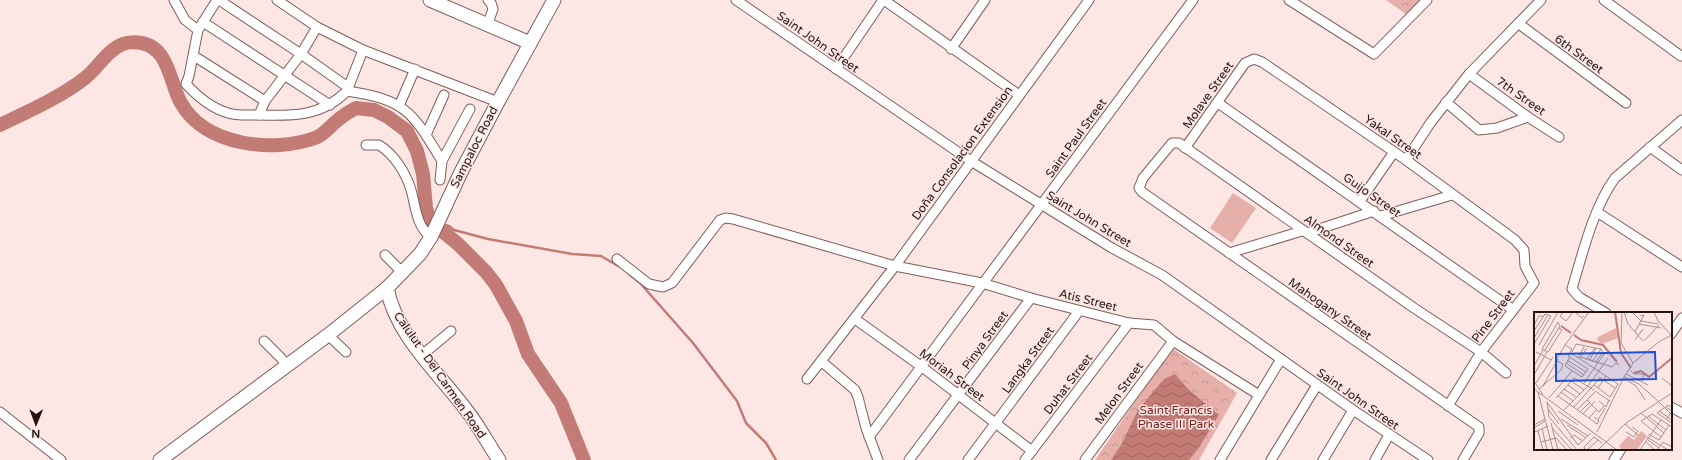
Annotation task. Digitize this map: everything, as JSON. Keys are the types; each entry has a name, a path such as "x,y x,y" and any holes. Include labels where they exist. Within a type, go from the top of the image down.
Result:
{"main road":[{"path":"430,0 530,43"},
{"name":"Sampaloc Road","path":"160,460 328,335 387,288 420,254 432,235 461,172 554,0"},
{"name":"Calulut - Del Carmen Road","path":"387,288 394,312 422,355 467,411 499,460"}],"street":[{"path":"174,0 185,20 198,30"},
{"path":"363,50 348,90 330,106 303,114 259,115 229,113 197,96 186,84 194,56 198,30 218,0 301,54 348,90 372,96 400,106 417,121 442,161"},
{"path":"276,0 317,27 363,50 498,102"},
{"path":"488,0 491,3 492,9 488,26"},
{"name":"Saint John Street","path":"736,0 971,161 1112,248 1162,275 1317,385 1428,460"},
{"path":"836,69 884,0 951,49 1019,95"},
{"path":"951,49 985,0"},
{"name":"Doña Consolacion Extension","path":"807,379 895,266 1089,0"},
{"name":"Saint Paul Street","path":"869,437 922,367 982,282 1042,204 1193,0"},
{"path":"1289,0 1374,54 1427,0"},
{"path":"1406,160 1431,122 1469,74 1541,0"},
{"path":"1604,0 1681,56"},
{"path":"203,22 330,106"},
{"name":"6th Street","path":"1519,24 1626,103"},
{"path":"259,115 264,101 301,54 317,27"},
{"path":"194,56 264,101"},
{"name":"Molave Street","path":"1185,148 1245,63 1254,59"},
{"name":"Yakal Street","path":"1254,59 1262,62 1406,160 1515,240"},
{"path":"400,106 415,69"},
{"name":"7th Street","path":"1469,74 1528,117 1559,137"},
{"path":"426,135 444,96"},
{"path":"1446,102 1479,130 1497,128 1528,117"},
{"name":"Guijo Street","path":"1218,103 1360,201 1512,309"},
{"path":"440,180 442,161 470,109"},
{"path":"1604,312 1579,297 1572,289 1597,212 1608,187 1615,178 1682,120"},
{"name":"Mahogany Street","path":"1185,148 1179,143 1172,143 1143,178 1139,188 1142,192 1478,427 1479,433 1463,460"},
{"path":"366,145 379,145 397,164 408,183 421,227 432,235"},
{"path":"1650,147 1682,170"},
{"name":"Almond Street","path":"1185,148 1414,308 1481,352 1506,373"},
{"path":"1360,201 1394,152"},
{"path":"1229,253 1377,213 1452,195"},
{"path":"1597,212 1682,267"},
{"name":"Atis Street","path":"617,258 649,284 663,287 672,283 720,220 726,218 751,223 895,266 982,282 1031,298 1079,311 1129,323 1154,325 1173,341 1259,395"},
{"name":"Pine Street","path":"1448,406 1481,352 1512,309 1534,283 1525,266 1524,250 1515,240"},
{"path":"385,255 403,273"},
{"name":"Pinya Street","path":"909,460 959,396 1031,298"},
{"name":"Langka Street","path":"968,460 1079,311"},
{"path":"1672,333 1682,318"},
{"name":"Moriah Street","path":"855,319 996,422 1032,451"},
{"name":"Duhat Street","path":"1025,460 1129,323"},
{"path":"422,355 451,331"},
{"path":"328,335 346,352"},
{"path":"264,341 287,366"},
{"name":"Melon Street","path":"1085,460 1173,341"},
{"path":"1220,460 1281,359"},
{"path":"821,361 855,390 869,437 878,460"},
{"path":"1271,460 1317,385"},
{"path":"1672,408 1682,414"},
{"path":"1323,460 1353,410"},
{"path":"0,412 61,460"},
{"path":"1376,460 1389,435"},
{"path":"1614,460 1620,450"}],"green space":[{"path":"1386,0 1426,0 1410,17"},
{"path":"1233,193 1256,208 1232,243 1210,228"},
{"name":"Saint Francis Phase III Park","path":"1172,348 1237,393 1199,460 1095,460"}],"water":[{"name":"Saint Francis Phase III Park","path":"1175,374 1188,389 1219,415 1198,449 1189,460 1111,460 1121,445 1138,410 1164,379"}],"waterway":[{"path":"0,125 65,92 90,74 112,50 123,44 132,42 150,46 158,51 167,67 181,103 192,117 206,129 223,137 260,145 298,143 318,137 336,121 356,108 374,110 388,117 407,131 417,151 423,174 426,208 430,221 458,244 486,272 496,285 516,321 528,354 561,403 584,460"},
{"path":"440,224 449,226 454,230 488,239 572,254 601,256 620,267"},
{"path":"629,274 640,283 693,343 737,401 746,423 766,443 776,460"}]}
